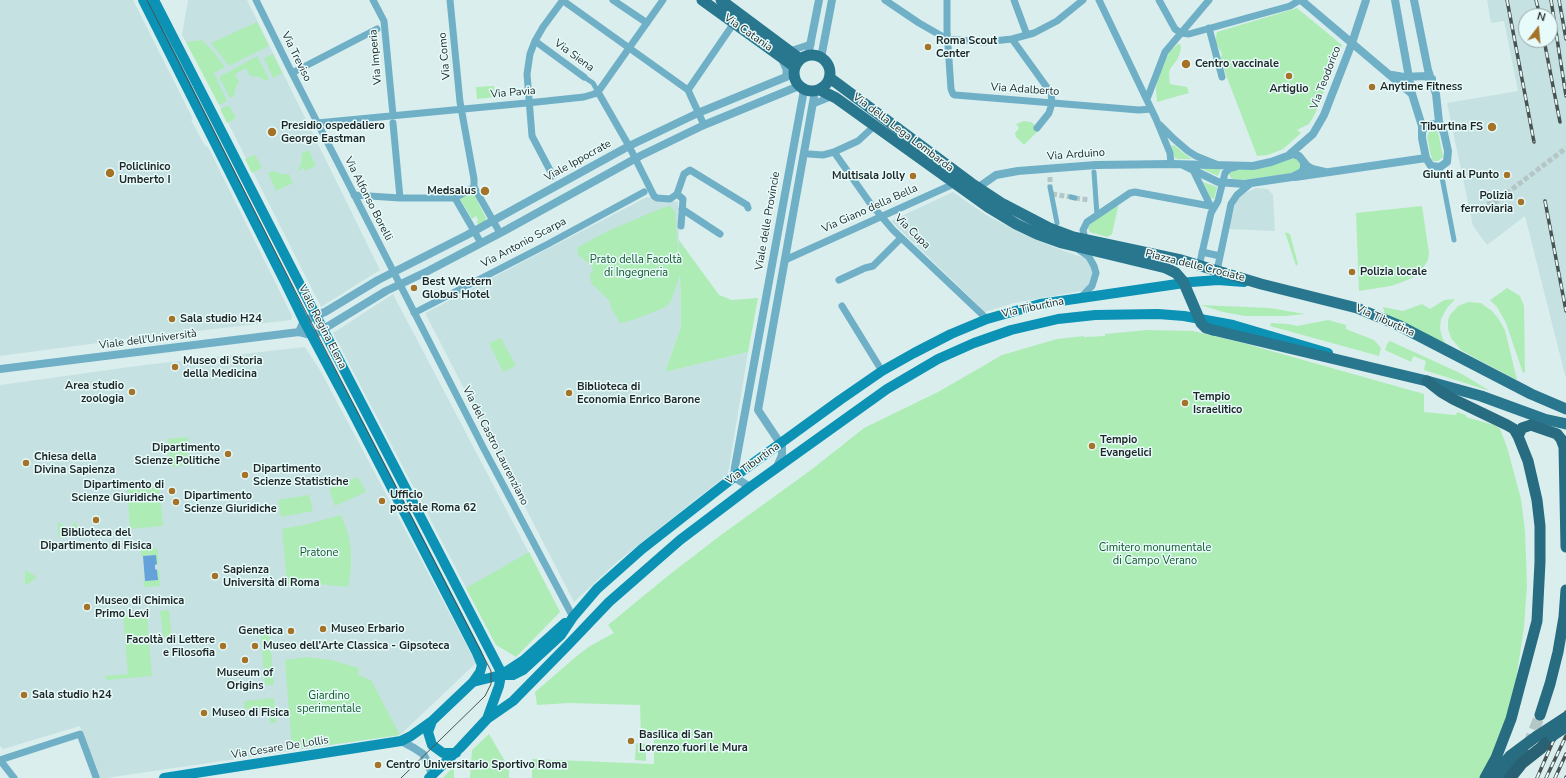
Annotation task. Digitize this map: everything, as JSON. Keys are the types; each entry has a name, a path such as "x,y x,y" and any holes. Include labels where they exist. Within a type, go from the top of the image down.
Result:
{"highway":[{"path":"1427,381 1452,399 1520,432 1532,476 1539,510 1540,580 1537,621 1511,719 1496,758 1486,778"},
{"path":"1520,432 1531,426 1553,432 1563,441 1566,547"},
{"path":"1540,715 1548,692 1558,652 1564,617 1566,590"},
{"path":"1492,778 1510,756 1566,717"},
{"path":"1501,778 1514,763 1541,748 1552,736 1566,727"},
{"path":"1510,778 1528,755"}],"main road":[{"name":"Viale Regina Elena","path":"143,0 311,335 477,653 481,664 480,672 473,682"},
{"name":"Viale Regina Elena","path":"154,0 501,675"},
{"name":"Via Catania","path":"702,0 734,23 785,53"},
{"name":"Via Catania","path":"721,0 785,53 796,66"},
{"path":"815,56 821,58 829,66 830,78 826,84 817,91 801,88 795,79 796,66 815,56"},
{"name":"Via della Lega Lombarda","path":"830,78 960,181"},
{"name":"Via della Lega Lombarda","path":"817,91 834,96 974,190 1007,219 1039,229 1058,232 1129,250"},
{"name":"Via della Lega Lombarda","path":"1039,229 1062,243 1166,268 1174,272 1183,281 1201,323 1206,328 1212,330"},
{"name":"Piazza delle Crociate","path":"1129,250 1181,260 1261,284"},
{"name":"Via Tiburtina","path":"473,682 501,675 514,675 523,670 555,641 597,589 642,549 734,477 882,371 930,344 987,319 1040,304 1204,280 1261,284 1357,308 1386,320 1566,409"},
{"name":"Via Tiburtina","path":"487,719 513,701 609,602 635,578 680,540 750,487 883,391 938,359 994,335 1023,326 1058,319 1090,316 1158,314 1184,316 1244,328 1386,370 1481,396 1548,420 1566,424"},
{"name":"Via Tiburtina","path":"1212,330 1313,355 1386,370"},
{"path":"431,777 456,753 487,719 498,692 501,675"},
{"path":"401,741 411,736 432,721 473,682"},
{"path":"432,721 428,732 432,745 443,753 456,753"},
{"name":"Via Cesare De Lollis","path":"164,778 401,741"}],"street":[{"name":"Via Treviso","path":"256,0 317,123"},
{"name":"Via Imperia","path":"373,0 384,21 400,198"},
{"name":"Via Como","path":"450,0 461,109 474,179 474,187"},
{"path":"553,176 532,136 528,70 530,54 535,41 562,0 688,90 704,125"},
{"path":"613,0 647,23"},
{"path":"663,0 598,92 636,158 654,196 657,198 670,198 678,194 684,174 688,170 693,171 747,205 748,208"},
{"path":"811,44 785,53 786,69 796,66 811,44 819,0"},
{"path":"821,58 832,0"},
{"path":"885,0 904,14 947,39 984,42 1012,39 1027,35 1057,21 1083,0"},
{"path":"947,0 947,39"},
{"path":"1014,0 1027,35"},
{"path":"1099,0 1156,119 1170,153 1171,164"},
{"path":"1159,0 1173,28 1181,34 1191,34 1290,6 1301,0 1412,94"},
{"path":"1147,99 1163,54 1209,0"},
{"name":"Via Teodorico","path":"1290,154 1310,136 1319,124 1352,43 1366,0"},
{"path":"1394,0 1412,94 1423,130 1422,138 1426,158 1430,165 1435,168 1445,164 1448,157 1444,133 1438,118 1436,94 1428,70 1414,0"},
{"path":"688,90 734,23"},
{"path":"1209,28 1222,78"},
{"path":"292,73 377,29"},
{"name":"Via Adalberto","path":"947,39 951,89 955,96 1139,110 1151,109"},
{"path":"1012,39 1051,93 1052,103 1048,115 1037,128"},
{"name":"Via Siena","path":"535,41 593,84 598,92"},
{"name":"Viale Ippocrate","path":"316,316 378,280 493,221 629,146 796,66"},
{"path":"1390,75 1409,77 1423,76 1432,79"},
{"path":"311,335 323,330 386,291 500,233 636,158 704,125 801,88"},
{"name":"Viale delle Provincie","path":"734,477 734,467 791,159 801,88"},
{"path":"758,410 802,162 813,104 817,91"},
{"name":"Via Pavia","path":"317,123 393,119 461,109 584,97 598,92"},
{"path":"813,104 834,96"},
{"path":"1156,119 1174,139 1188,151 1220,165"},
{"name":"Via Alfonso Borelli","path":"317,123 400,284"},
{"path":"1423,130 1432,124 1441,128"},
{"path":"809,154 822,155 834,152 858,141 870,130"},
{"name":"Via Cupa","path":"834,152 851,178 881,216 901,238 987,319"},
{"path":"1290,154 1297,154 1312,169 1325,172"},
{"name":"Via Arduino","path":"974,190 996,175 1018,172 1093,165 1263,164 1290,154"},
{"path":"1180,164 1222,183 1250,184 1426,158"},
{"name":"Viale delle Provincie","path":"791,159 802,162"},
{"path":"1292,177 1302,172 1304,162"},
{"path":"1200,262 1212,208 1217,204 1225,173 1229,169 1244,165"},
{"path":"1440,167 1454,240"},
{"path":"1192,170 1212,208"},
{"path":"1094,172 1097,215"},
{"name":"Via Giano della Bella","path":"785,260 960,181"},
{"path":"1218,266 1231,204 1237,195 1250,184"},
{"path":"354,195 400,198 455,198 474,187 500,233"},
{"path":"1050,187 1057,223"},
{"name":"Via Antonio Scarpa","path":"414,313 548,244 644,192"},
{"path":"1085,240 1083,234 1084,227 1097,215 1129,193 1135,192 1212,208"},
{"path":"678,194 683,199 681,226"},
{"path":"455,198 481,243"},
{"path":"1089,200 1096,201"},
{"path":"682,210 720,234"},
{"path":"839,280 865,268 874,266 901,238"},
{"path":"1062,243 1086,254 1092,261 1095,269 1096,276 1094,284 1090,290 1079,299"},
{"path":"1202,252 1220,256"},
{"name":"Via del Castro Laurenziano","path":"400,284 489,459 573,617"},
{"name":"Viale delle Provincie","path":"767,287 779,290"},
{"path":"842,306 882,371"},
{"path":"298,332 304,321 316,316"},
{"name":"Viale dell'Università","path":"0,370 298,332 311,335"},
{"path":"745,408 753,407 758,410 781,443 783,453 776,469"},
{"path":"734,477 750,487"},
{"path":"14,778 0,760 80,734 96,777"},
{"path":"401,741 422,753 427,760 431,777"}],"shaded area":[{"name":"Policlinico Umberto I","path":"0,0 133,0 193,119 191,120 205,146 208,147 292,316 291,320 0,356"},
{"path":"188,0 247,0 380,270 321,307 205,77 182,35"},
{"path":"1487,0 1566,0 1566,376 1525,216 1487,245 1473,226 1447,103 1518,91 1504,21 1491,23"},
{"path":"1256,188 1268,189 1273,195 1275,231 1228,229 1238,199 1245,193"},
{"path":"953,192 986,215 1025,235 1085,258 1090,263 1093,272 1090,285 1081,291 1014,303 981,313 980,307 891,221"},
{"path":"647,197 678,202 681,327 665,372 748,352 728,474 617,562 574,602 425,313"},
{"path":"393,294 560,612 496,645 333,333"},
{"name":"Sapienza Università di Roma","path":"305,347 320,370 476,663 400,735 106,778 99,778 80,726 3,749 0,746 0,385 144,365"}],"green space":[{"name":"Artiglio","path":"1297,8 1342,45 1315,114 1309,124 1297,130 1301,133 1283,149 1268,155 1257,156 1220,59 1222,54 1215,41 1217,32"},
{"path":"257,22 269,46 229,66 211,43"},
{"path":"202,40 213,51 225,67 214,73 227,101 219,105 186,42"},
{"path":"1180,44 1181,47 1180,53 1170,69 1170,84 1187,87 1189,93 1157,102 1156,89 1158,78 1169,52"},
{"path":"273,54 282,73 273,78 264,58"},
{"path":"257,56 269,79 266,81 259,77 250,76 246,68 235,74 239,82 234,96 230,98 219,77"},
{"path":"494,86 495,97 477,99 476,87"},
{"path":"229,105 236,118 227,123 220,109"},
{"path":"1024,121 1031,122 1040,129 1024,145 1016,137 1015,133 1019,128 1016,124"},
{"path":"1432,130 1437,131 1439,136 1443,157 1438,161 1433,161 1427,136"},
{"path":"1174,145 1192,159 1175,158 1171,146"},
{"path":"309,150 316,166 305,171 304,168 297,172 301,164 302,153"},
{"path":"255,155 262,168 252,173 245,159"},
{"path":"1291,158 1298,159 1301,165 1296,173 1241,180 1232,179 1229,175 1230,172 1234,170 1268,167"},
{"path":"1200,168 1221,168 1218,176"},
{"path":"273,171 281,174 289,174 293,183 276,191 268,173"},
{"path":"1203,182 1217,187 1214,199 1210,198"},
{"path":"473,192 486,218 485,222 478,225 476,216 472,219 460,199"},
{"path":"1117,205 1118,207 1112,234 1107,237 1090,232 1088,228 1091,223"},
{"name":"Prato della Facoltà di Ingegneria","path":"670,206 675,211 679,261 679,240 719,295 732,300 758,298 748,352 665,372 681,327 680,276 671,301 666,307 633,320 620,323 612,310 609,300 592,284 590,274 593,271 591,265 579,256 577,251 578,247 608,231"},
{"path":"1422,206 1429,253 1428,260 1423,268 1414,277 1405,281 1391,286 1359,291 1356,213"},
{"path":"1285,232 1290,234 1298,264 1296,266"},
{"path":"1507,288 1520,296 1524,306 1525,372 1523,373 1506,323 1497,307 1490,300"},
{"path":"1455,299 1447,308 1441,319 1440,328 1442,337 1447,346 1385,314 1383,307 1403,311 1422,304 1430,309 1444,300"},
{"path":"1468,302 1481,303 1492,311 1498,318 1505,330 1517,380 1461,350 1451,338 1448,329 1448,320 1450,315 1458,306"},
{"path":"1200,305 1270,308 1305,314 1286,316 1245,316 1223,312"},
{"path":"1328,320 1346,325 1346,329 1374,340 1381,348 1379,356 1270,326 1271,323 1297,326"},
{"name":"Cimitero monumentale di Campo Verano","path":"1147,330 1193,331 1243,343 1424,394 1424,412 1456,415 1457,412 1466,415 1466,417 1494,425 1500,429 1507,447 1521,499 1525,531 1527,586 1524,627 1516,680 1508,716 1482,778 532,778 532,759 654,764 654,739 641,739 640,705 570,703 537,705 535,692 590,646 614,633 608,625 669,575 721,535 811,470 864,428 938,392 1002,355 1057,339 1084,336 1105,336 1105,334"},
{"path":"501,338 516,366 503,372 489,343"},
{"path":"1390,341 1462,374 1490,391 1424,370 1426,361 1413,356 1411,362 1385,350"},
{"path":"188,437 190,465 170,467 168,439"},
{"path":"358,477 366,492 335,506 329,489"},
{"path":"159,484 163,526 130,529 127,486"},
{"path":"309,495 313,511 281,517 278,500"},
{"name":"Pratone","path":"341,515 348,533 351,551 351,568 348,587 318,584 287,584 282,529"},
{"path":"76,521 78,536 59,538 58,522 64,526 65,532 72,531 72,525"},
{"path":"157,548 159,564 157,564 156,555 141,556 141,549"},
{"path":"529,552 560,612 516,657 496,645 466,588"},
{"path":"25,570 37,577 27,585 25,584"},
{"path":"157,570 159,570 160,586 144,587 143,581 158,580"},
{"path":"169,610 172,637 163,637 160,611"},
{"path":"147,614 152,676 106,680 105,676 128,674 123,616"},
{"path":"260,627 269,627 274,685 265,685"},
{"name":"Giardino sperimentale","path":"307,657 331,660 359,668 358,675 371,680 400,735 292,750 285,660"},
{"path":"274,698 276,723 270,723 269,707 244,709 244,701"},
{"path":"489,734 509,768 509,778 470,778 472,750"},
{"path":"636,743 646,744 646,761 635,760"},
{"path":"454,766 454,778 443,778"}],"water":[{"path":"156,555 157,564 155,565 155,569 157,570 158,580 145,581 143,556"}],"tunnel":[{"path":"1487,204 1494,203 1566,148"},
{"path":"1050,177 1050,187"},
{"path":"1052,194 1071,197"},
{"path":"1075,198 1089,200"},
{"path":"1528,745 1540,715"}],"tram line":[{"path":"147,0 491,671 491,684 485,696 401,778"}],"railway":[{"path":"1507,0 1534,142"},
{"path":"1536,0 1538,8"},
{"path":"1551,0 1566,96"},
{"path":"1559,0 1566,39"},
{"path":"1546,48 1560,122"},
{"path":"1545,201 1566,311"},
{"path":"1537,778 1566,712"},
{"path":"1546,778 1566,736"},
{"path":"1555,778 1566,754"}],"place":[{"name":"Roma Scout Center","path":"928,47"},
{"name":"Centro vaccinale","path":"1186,64"},
{"name":"Artiglio","path":"1289,76"},
{"name":"Anytime Fitness","path":"1372,87"},
{"name":"Tiburtina FS","path":"1492,127"},
{"name":"Presidio ospedaliero George Eastman","path":"272,132"},
{"name":"Policlinico Umberto I","path":"110,173"},
{"name":"Giunti al Punto","path":"1507,175"},
{"name":"Multisala Jolly","path":"913,176"},
{"name":"Medsalus","path":"485,191"},
{"name":"Polizia ferroviaria","path":"1521,202"},
{"name":"Polizia locale","path":"1352,272"},
{"name":"Best Western Globus Hotel","path":"414,288"},
{"name":"Sala studio H24","path":"172,319"},
{"name":"Museo di Storia della Medicina","path":"175,367"},
{"name":"Area studio zoologia","path":"132,392"},
{"name":"Biblioteca di Economia Enrico Barone","path":"569,393"},
{"name":"Tempio Israelitico","path":"1185,403"},
{"name":"Tempio Evangelici","path":"1092,446"},
{"name":"Dipartimento Scienze Politiche","path":"228,454"},
{"name":"Chiesa della Divina Sapienza","path":"26,463"},
{"name":"Dipartimento Scienze Statistiche","path":"245,475"},
{"name":"Dipartimento di Scienze Giuridiche","path":"172,491"},
{"name":"Ufficio postale Roma 62","path":"382,501"},
{"name":"Dipartimento Scienze Giuridiche","path":"176,502"},
{"name":"Biblioteca del Dipartimento di Fisica","path":"96,520"},
{"name":"Sapienza Università di Roma","path":"215,576"},
{"name":"Museo di Chimica Primo Levi","path":"87,607"},
{"name":"Museo Erbario","path":"323,629"},
{"name":"Genetica","path":"291,631"},
{"name":"Facoltà di Lettere e Filosofia","path":"223,646"},
{"name":"Museo dell’Arte Classica - Gipsoteca","path":"255,646"},
{"name":"Museum of Origins","path":"245,660"},
{"name":"Sala studio h24","path":"24,695"},
{"name":"Museo di Fisica","path":"204,713"},
{"name":"Basilica di San Lorenzo fuori le Mura","path":"631,741"},
{"name":"Centro Universitario Sportivo Roma","path":"378,765"}]}
